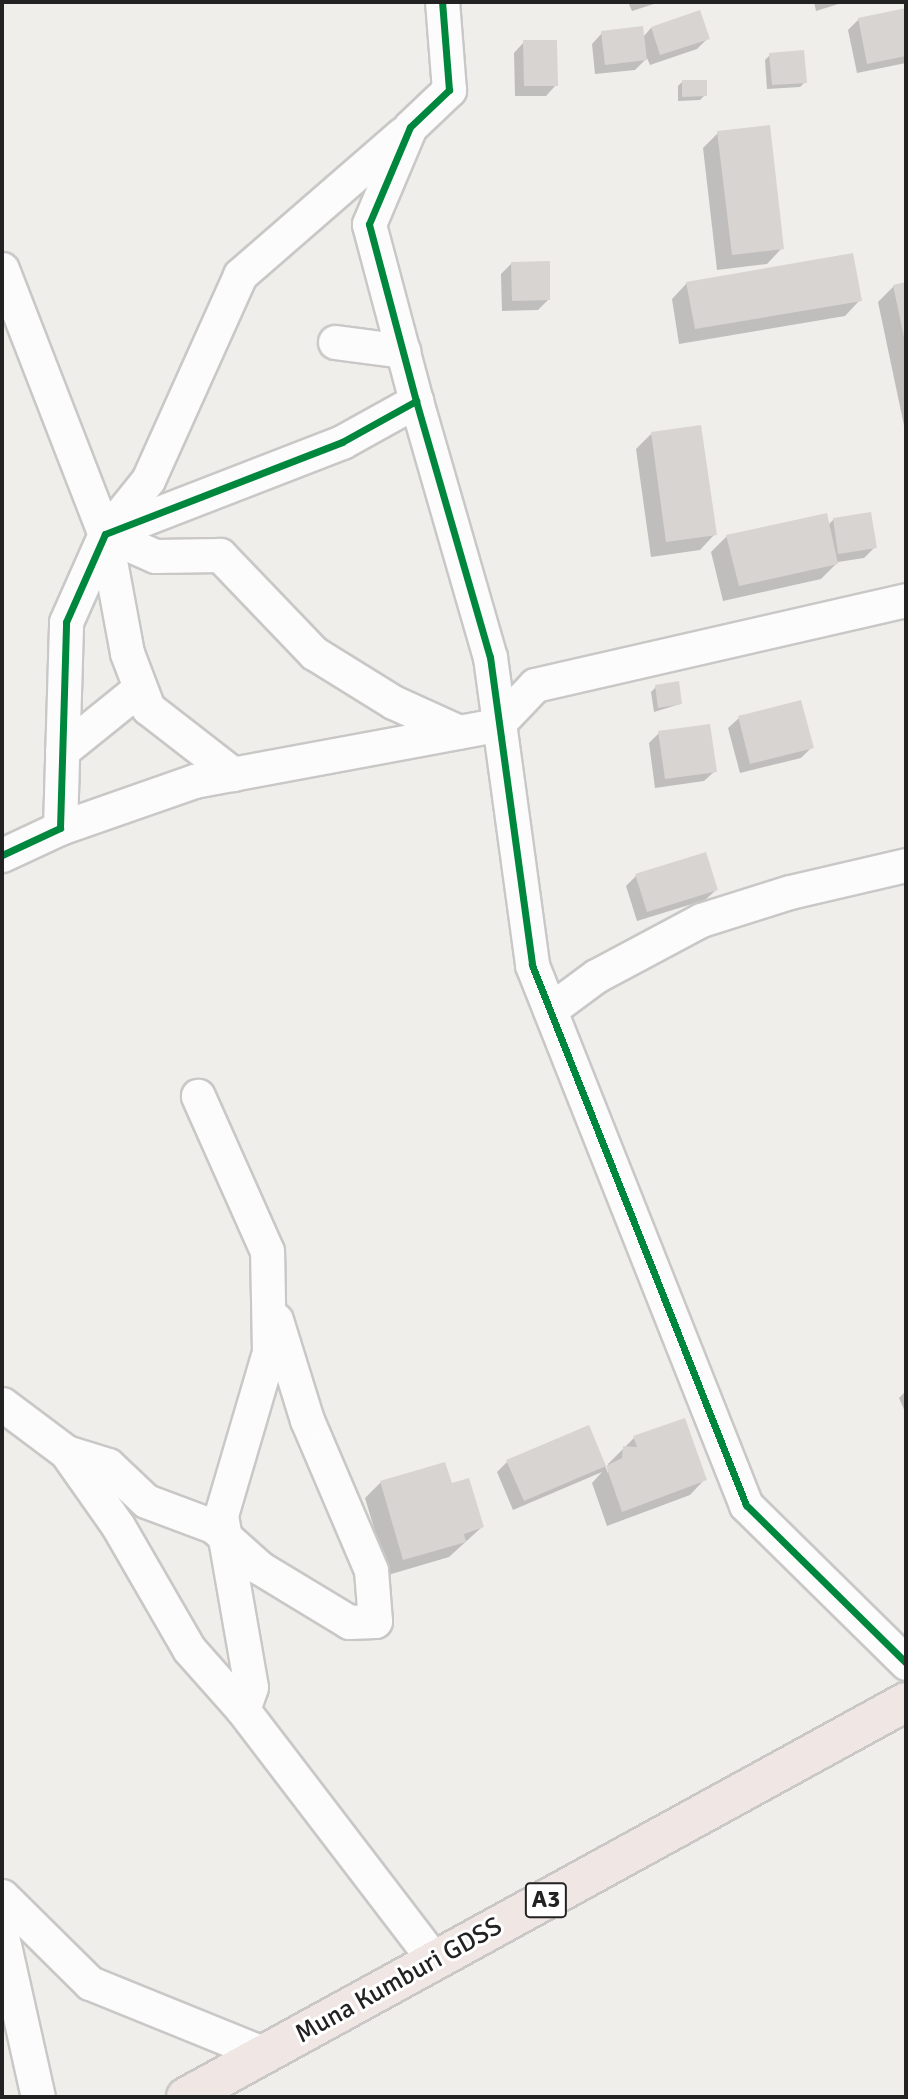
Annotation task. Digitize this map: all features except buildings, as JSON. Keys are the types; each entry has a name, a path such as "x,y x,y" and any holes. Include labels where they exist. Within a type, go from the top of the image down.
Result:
{"highway":[{"name":"Muna Kumburi GDSS","path":"186,2097 906,1702"}],"street":[{"path":"60,828 66,622 105,534 148,480 240,275 449,90 442,2"},
{"path":"410,127 369,224 416,401 490,657 497,724 532,965 746,1505 906,1663"},
{"path":"2,269 105,534 127,653 148,708 233,774"},
{"path":"335,342 403,351"},
{"path":"105,534 342,442 416,401"},
{"path":"105,534 155,556 220,555 314,653 393,702 459,732"},
{"path":"2,855 60,828 194,781 497,724 535,685 906,600"},
{"path":"62,751 140,688"},
{"path":"550,1010 596,976 701,920 790,892 906,865"},
{"path":"198,1096 267,1251 269,1352 221,1515 251,1687 243,1710"},
{"path":"66,1452 108,1465 146,1501 213,1526 260,1568 349,1622 375,1621 371,1570 307,1420 268,1296"},
{"path":"2,1404 66,1452 118,1526 189,1649 243,1710 435,1961"},
{"path":"2,1896 90,1983 265,2054"},
{"path":"2,1936 38,2097"}],"cycle path":[{"path":"2,855 60,828 66,622 105,534 342,442 416,401 369,224 410,127 449,90 442,2"},
{"path":"416,401 490,657 532,965 746,1505 906,1663"}]}
